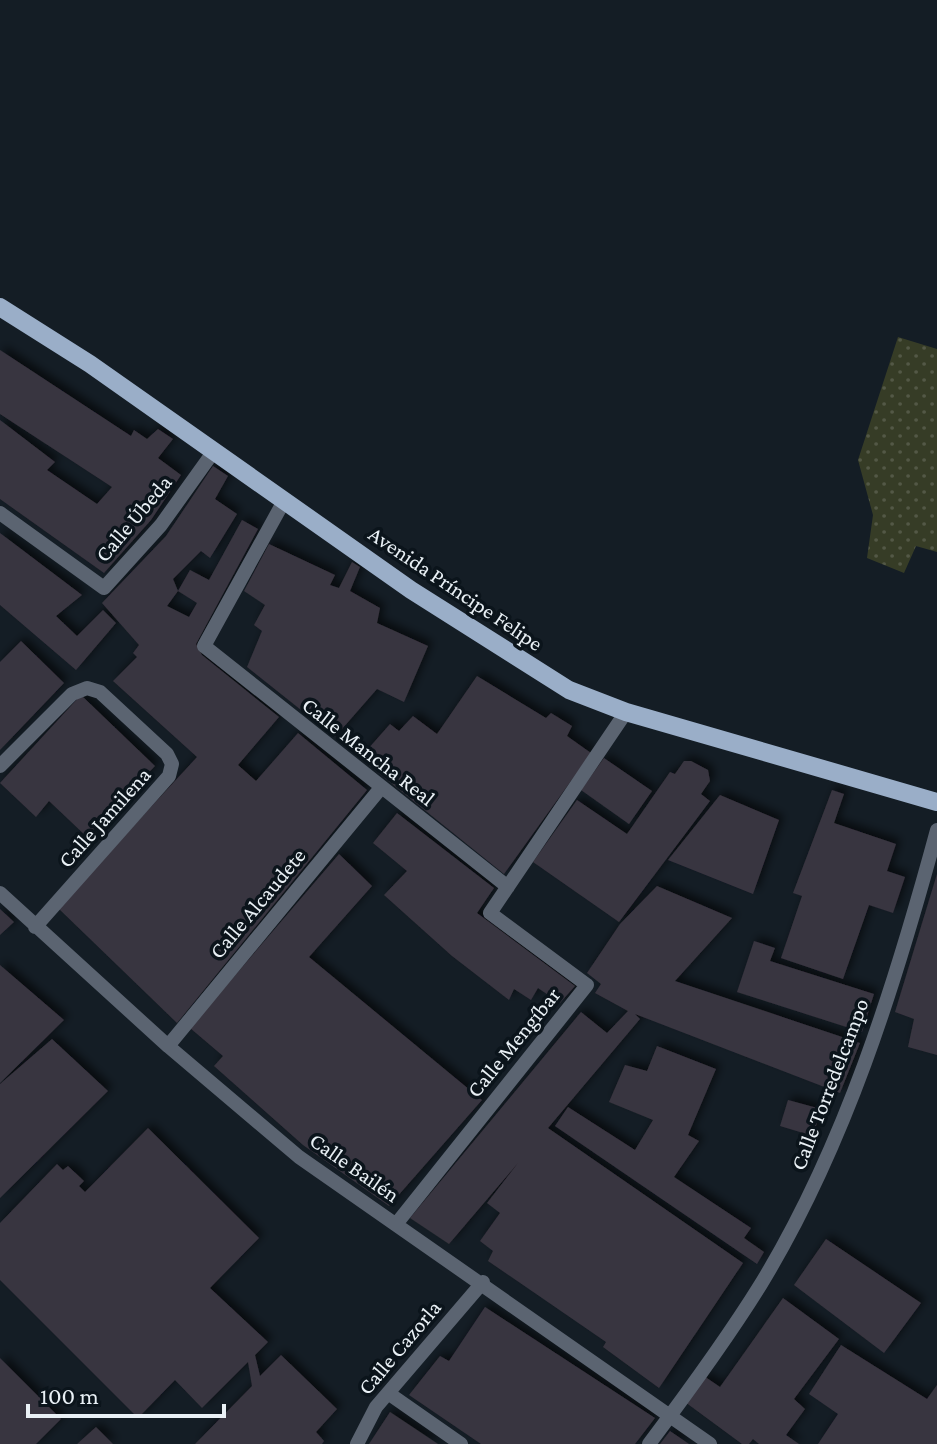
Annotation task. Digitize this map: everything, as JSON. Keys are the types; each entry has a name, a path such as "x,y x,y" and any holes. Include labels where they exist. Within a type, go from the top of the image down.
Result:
{"main road":[{"name":"Avenida Príncipe Felipe","path":"0,307 90,364 514,658 569,690 626,712 937,802"}],"street":[{"name":"Calle Úbeda","path":"0,513 104,588 161,525 214,451"},
{"name":"Calle Mancha Real","path":"284,501 204,646 380,789 508,887"},
{"name":"Calle Jamilena","path":"0,766 72,694 87,688 100,692 167,754 172,764 169,776 35,927"},
{"name":"Calle Mengíbar","path":"397,1223 587,985 490,913 626,712"},
{"name":"Calle Alcaudete","path":"168,1046 380,789"},
{"name":"Calle Torredelcampo","path":"649,1444 761,1284 839,1129 915,913 937,830"},
{"name":"Calle Bailén","path":"0,893 168,1046 299,1157 483,1282 710,1444"},
{"name":"Calle Cazorla","path":"357,1444 376,1407 483,1282"},
{"path":"388,1393 461,1444"}],"green space":[{"path":"898,337 937,349 937,552 916,546 904,573 867,558 873,515 858,460"}],"building":[{"path":"0,350 131,436 134,430 147,439 158,429 173,439 158,458 181,475 151,520 104,573 0,499 0,420 55,462 47,470 97,504 112,487 0,414"},
{"path":"213,466 228,476 215,499 237,514 210,558 201,551 173,579 178,591 190,570 209,580 242,520 258,529 196,644 202,655 279,717 238,765 256,781 298,733 367,790 177,1023 58,908 197,757 113,681 137,657 133,653 139,645 102,603 166,536","holes":["178,591 197,603 189,617 167,606"]},
{"path":"0,533 82,595 56,616 77,636 103,610 116,623 76,670 0,605"},
{"path":"269,544 335,575 330,585 339,588 352,562 360,567 350,591 380,608 377,623 428,646 404,702 377,689 335,737 247,667 262,631 254,625 265,605 244,591"},
{"path":"21,641 64,683 0,750 0,662"},
{"path":"477,676 546,718 551,713 572,726 567,736 591,753 504,874 360,758 390,724 399,731 413,716 437,734"},
{"path":"81,695 155,766 87,837 49,801 36,817 0,783"},
{"path":"604,758 652,791 629,824 581,790"},
{"path":"684,761 691,761 708,770 710,781 701,794 710,801 619,922 533,862 577,800 627,834 670,772 675,774"},
{"path":"832,790 844,794 834,823 896,844 887,871 905,877 893,913 869,905 843,979 781,958 802,896 793,893"},
{"path":"720,795 779,820 753,894 668,860"},
{"path":"397,813 494,888 477,913 575,986 560,1003 538,988 531,1000 514,989 509,1000 452,956 384,895 407,871 373,843"},
{"path":"339,854 372,886 309,957 482,1100 389,1206 303,1145 214,1066 223,1056 190,1028"},
{"path":"937,874 937,1055 908,1047 914,1019 895,1012"},
{"path":"657,886 732,918 675,981 860,1043 840,1093 635,1014 640,1019 548,1128 743,1263 659,1388 603,1347 606,1342 488,1261 493,1251 480,1241 500,1213 487,1203 518,1163 449,1244 410,1218 581,1012 607,1033 628,1011 595,993 601,984 587,973 620,924"},
{"path":"0,909 14,922 0,935"},
{"path":"754,941 775,948 770,961 874,994 862,1032 737,992"},
{"path":"0,965 64,1020 0,1083"},
{"path":"52,1039 108,1091 0,1198 0,1084"},
{"path":"657,1046 716,1069 688,1135 699,1141 674,1177 751,1228 744,1238 764,1252 757,1264 555,1126 568,1107 635,1150 653,1120 609,1102 625,1065 647,1071"},
{"path":"788,1100 821,1109 813,1136 780,1126"},
{"path":"148,1128 259,1238 210,1288 268,1342 255,1355 260,1376 281,1355 337,1409 316,1432 324,1441 322,1444 195,1444 252,1386 248,1362 202,1408 175,1380 138,1418 0,1280 0,1223 57,1164 63,1170 68,1166 84,1181 79,1186 85,1192"},
{"path":"826,1239 921,1303 884,1353 794,1285"},
{"path":"783,1298 839,1339 794,1399 805,1409 786,1435 799,1444 759,1444 753,1439 749,1444 742,1444 685,1402 704,1376 720,1387"},
{"path":"485,1307 655,1418 635,1444 481,1444 409,1395 440,1356 449,1361"},
{"path":"841,1345 927,1399 937,1385 937,1444 818,1444 838,1414 809,1394"},
{"path":"0,1358 61,1419 36,1444 0,1444"},
{"path":"390,1412 438,1444 369,1444"},
{"path":"96,1427 113,1444 77,1444"},
{"path":"670,1431 689,1444 660,1444"}]}
